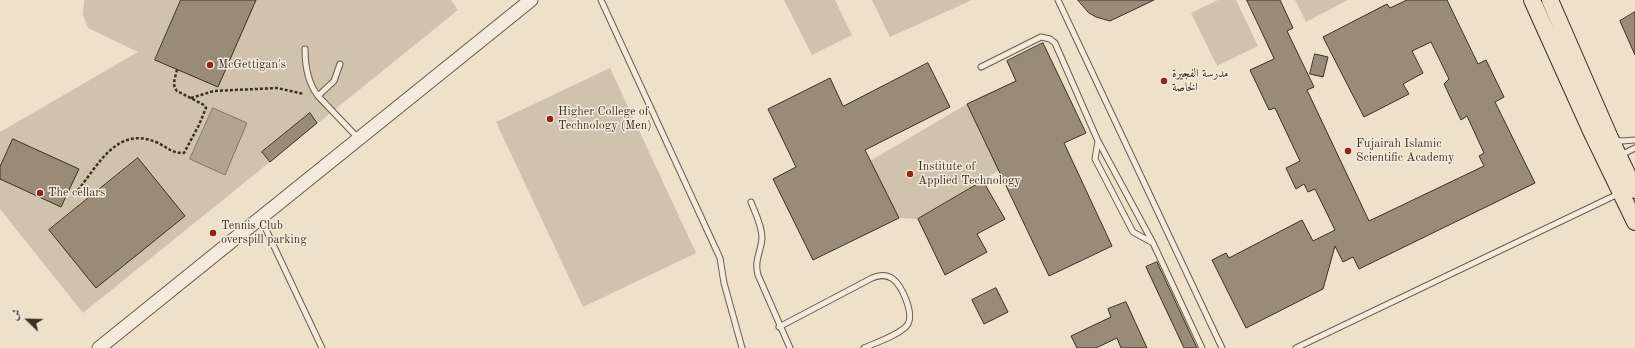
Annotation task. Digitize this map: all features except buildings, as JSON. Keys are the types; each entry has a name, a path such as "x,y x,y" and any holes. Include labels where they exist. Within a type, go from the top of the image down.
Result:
{"main road":[{"path":"1532,0 1591,131 1612,159 1628,192 1635,222"},
{"path":"1550,0 1610,138 1612,159"}],"street":[{"path":"99,348 260,217 532,0"}],"lane":[{"path":"601,0 720,258 724,283 742,348"},
{"path":"1058,0 1222,348"},
{"path":"981,67 1041,37 1050,39 1055,43 1098,141 1153,243 1202,348"},
{"path":"304,49 308,79 318,96 358,139"},
{"path":"318,96 334,81 340,64"},
{"path":"1610,138 1622,141 1635,140"},
{"path":"1098,141 1095,159 1133,232 1153,243"},
{"path":"1612,159 1635,148"},
{"path":"1296,348 1628,192"},
{"path":"750,202 761,231 761,245 756,263 758,275 790,348"},
{"path":"260,217 322,348"},
{"path":"780,326 872,278 877,276 888,276 897,283 909,306 910,318 904,328 864,348"}],"path":[{"path":"78,190 110,151 128,139 139,137 156,142 175,153 184,153 206,108 204,105 174,88 173,81 177,69"},
{"path":"190,98 214,91 277,88 304,94"}],"shaded area":[{"path":"84,0 451,0 458,10 83,313 0,209 0,132 138,52 88,28 83,15"},
{"path":"784,0 835,0 852,35 812,55"},
{"path":"872,0 972,0 890,37"},
{"path":"1218,0 1236,0 1258,46 1217,66 1191,13"},
{"path":"1295,0 1348,0 1306,22"},
{"path":"610,68 696,253 583,307 496,122"},
{"path":"967,104 999,170 918,219 899,218 870,161"},
{"path":"213,108 247,123 225,175 190,159"}],"place":[{"name":"McGettigan's","path":"210,65"},
{"name":"مدرسة الفجيرة الخاصة","path":"1164,81"},
{"name":"Higher College of Technology (Men)","path":"550,119"},
{"name":"Fujairah Islamic Scientific Academy","path":"1348,151"},
{"name":"Institute of Applied Technology","path":"910,174"},
{"name":"The cellars","path":"40,193"},
{"name":"Tennis Club overspill parking","path":"213,233"}]}
